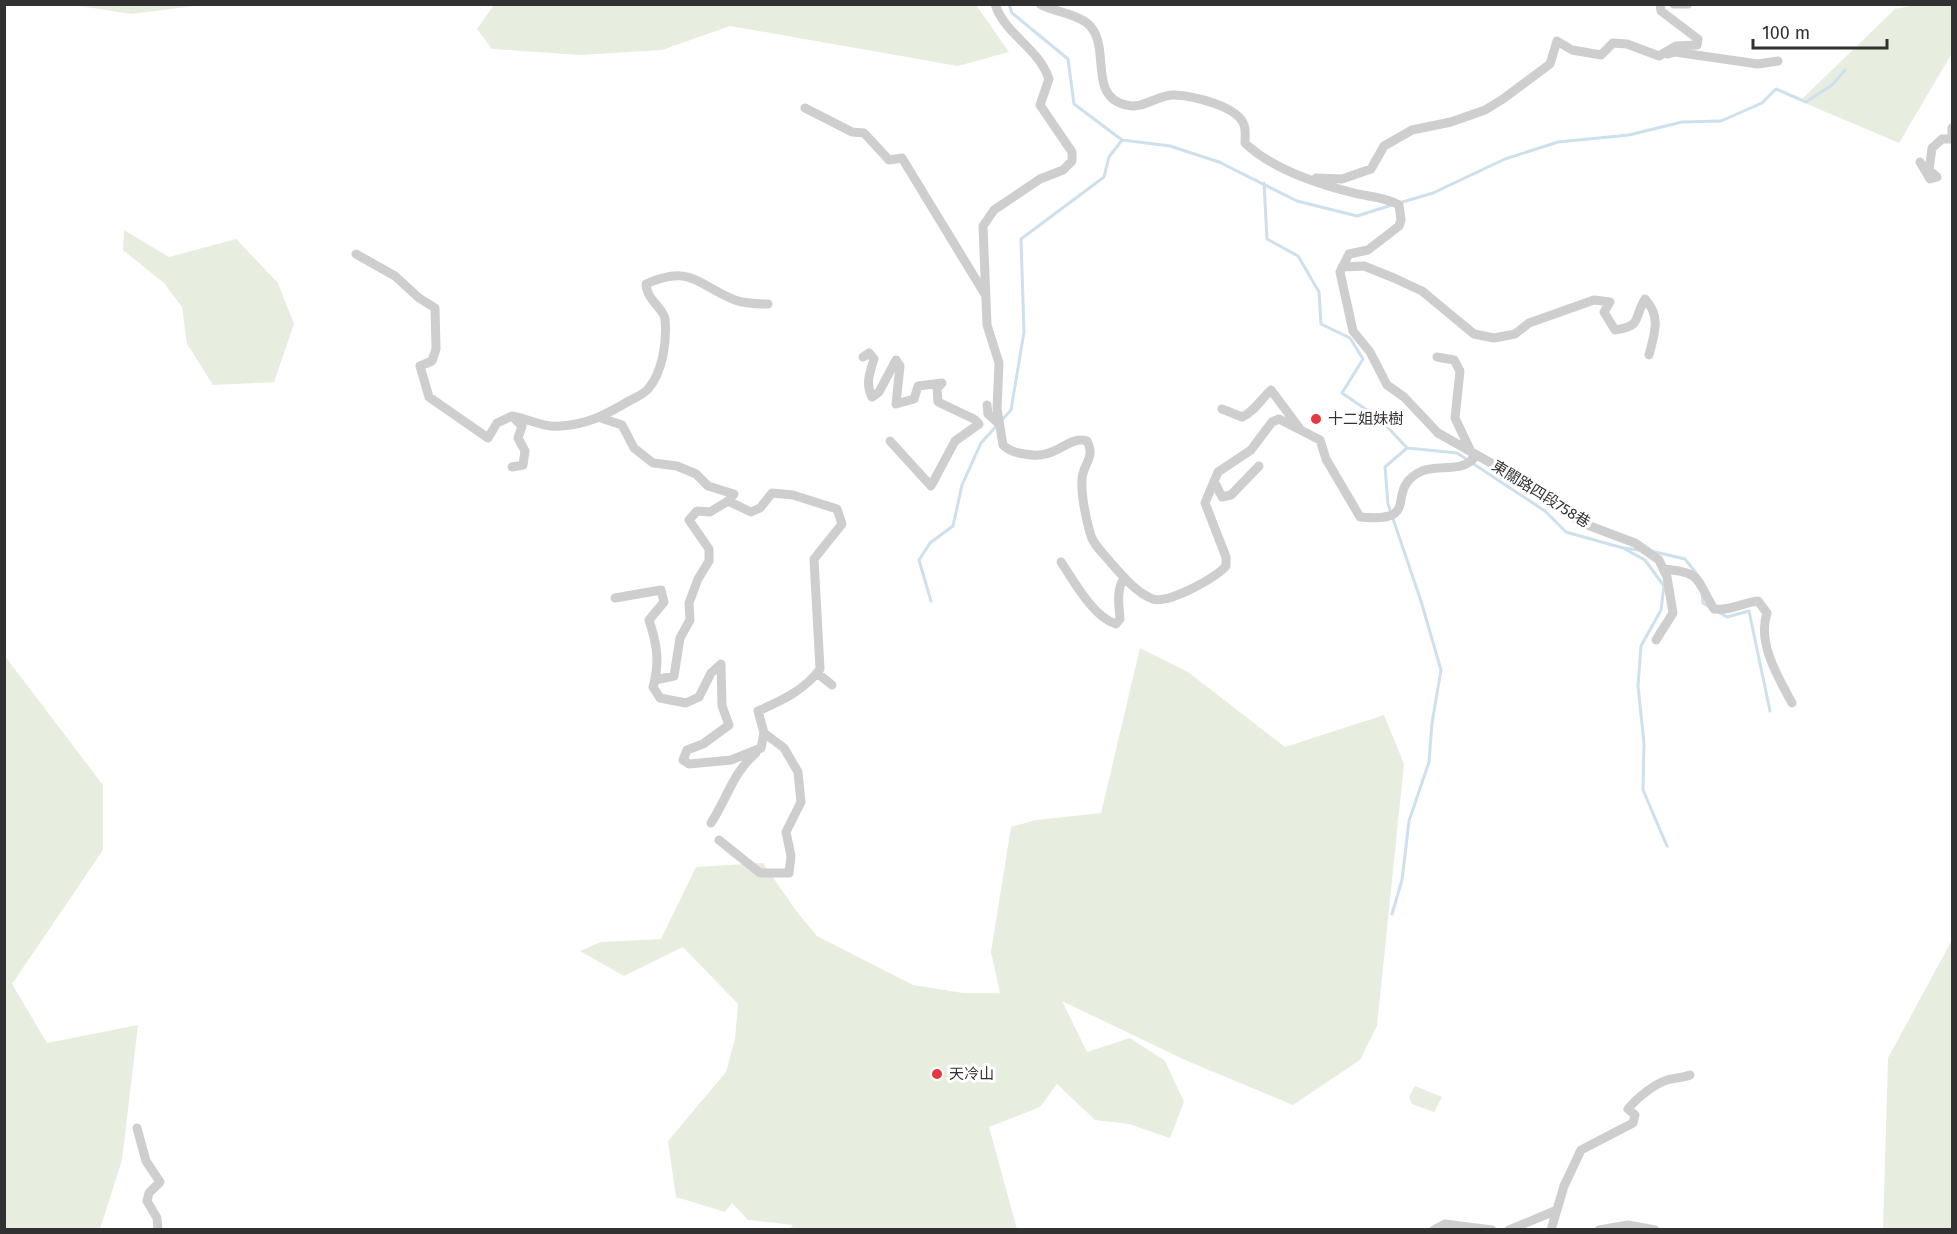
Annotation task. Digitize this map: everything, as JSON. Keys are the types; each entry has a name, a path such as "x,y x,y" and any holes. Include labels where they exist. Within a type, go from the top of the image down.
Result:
{"street":[{"path":"995,4 1000,20 1032,50 1047,72 1049,79 1040,105 1072,153 1072,161 1063,171 1040,179 994,210 983,226 987,325 999,363 997,397 1003,445 1007,449 1040,457 1076,439 1087,441 1091,449 1091,458 1082,476 1082,484 1091,535 1125,578 1155,600 1185,591 1217,575 1226,566 1226,557 1205,503 1214,481"},
{"path":"1040,4 1088,24 1099,42 1101,79 1113,100 1124,105 1135,106 1174,95 1223,106 1240,118 1245,126 1245,143 1259,157 1335,188 1395,202 1401,211 1399,226 1368,250 1349,254 1342,267"},
{"path":"1659,56 1676,46 1697,45 1698,39 1661,11 1660,4"},
{"path":"1674,4 1688,4"},
{"path":"1310,178 1342,179 1371,170 1384,146 1412,130 1451,122 1485,110 1550,64 1557,41 1572,50 1601,55 1613,43 1627,44 1659,56 1675,52 1758,64 1778,61"},
{"path":"805,108 852,132 864,133 889,160 902,158 987,298"},
{"path":"1920,162 1930,179 1937,177 1929,170 1932,148 1942,139 1952,139 1953,128"},
{"path":"356,254 395,276 418,298 435,308 436,349 432,361 420,366 429,397 488,438 497,423 512,416 542,425 560,426 601,418 648,390 660,369 664,349 665,317 647,295 646,284 666,275 692,278 707,283 736,300 768,304"},
{"path":"1342,267 1364,266 1422,291 1474,334 1494,338 1515,334 1529,323 1594,300 1610,302 1604,312 1615,330 1630,328 1639,319 1640,307 1645,299 1650,304 1657,330 1649,355"},
{"name":"東關路四段758巷","path":"1342,267 1340,272 1353,331 1370,352 1387,385 1404,396 1438,433 1472,452 1582,523 1635,543 1659,560 1663,568"},
{"path":"863,357 869,352 874,359 868,378 868,390 872,397 879,392 896,360 900,366 896,404 914,399 918,386 942,383 937,388 938,402 974,419 979,424"},
{"path":"1437,357 1454,360 1460,371 1455,418 1472,452"},
{"path":"1222,409 1242,417 1250,414 1259,400 1271,390 1301,430"},
{"path":"987,405 988,414 999,424"},
{"path":"512,416 522,426 518,438 525,451 523,465 512,467"},
{"path":"601,418 622,425 641,455 653,463 676,466 696,474 708,486 734,494 728,501 710,512 697,511 689,520 710,549 709,561 698,579 689,603 690,620 680,638 674,676 655,680"},
{"name":"東關路四段758巷","path":"1214,481 1218,471 1251,450 1272,422 1279,419 1320,440 1326,459 1360,517 1386,519 1399,509 1401,494 1412,478 1423,471 1468,465 1474,458 1472,452"},
{"path":"890,441 932,486 955,441 979,424 999,424"},
{"path":"1214,481 1222,497 1231,495 1259,466"},
{"path":"711,823 725,803 738,770 761,748 765,733 758,711 783,700 812,681 820,669 819,615 814,559 842,524 837,509 793,495 772,493 760,508 751,512 728,501"},
{"path":"1061,562 1096,609 1109,622 1116,624 1120,619 1120,584 1125,578"},
{"path":"1656,640 1674,613 1663,568"},
{"path":"1663,568 1688,571 1700,581 1714,609 1727,611 1743,602 1758,601 1767,613 1764,623 1773,667 1792,703"},
{"path":"615,598 661,590 664,602 649,620 657,644 658,667 653,687 660,698 686,703 699,697 711,673 721,664 722,706 729,725 703,744 684,753 683,760 689,764 731,760 761,748"},
{"path":"817,673 831,685"},
{"path":"719,840 760,873 789,873 791,856 786,832 801,802 798,772 784,748 765,733"},
{"path":"1551,1230 1564,1186 1581,1149 1633,1124 1635,1115 1628,1109 1642,1094 1668,1079 1674,1081 1690,1075"},
{"path":"137,1128 146,1161 160,1182 149,1193 147,1201 158,1218 158,1230"},
{"path":"1509,1230 1557,1210"},
{"path":"1434,1230 1444,1224 1492,1230"},
{"path":"1599,1230 1628,1225 1655,1230"}],"shaded area":[{"path":"73,4 202,5 131,14"},
{"path":"494,5 976,5 1009,52 958,66 730,26 662,50 580,55 492,49 477,29"},
{"path":"1915,5 1952,5 1952,53 1899,143 1800,101 1895,9"},
{"path":"124,230 169,257 236,239 278,283 294,324 274,382 213,385 187,344 182,307 164,283 123,250"},
{"path":"1140,648 1188,672 1285,747 1384,715 1404,764 1377,1026 1360,1060 1293,1105 1185,1060 1062,1001 1087,1052 1130,1038 1165,1061 1184,1102 1170,1138 1129,1124 1095,1120 1057,1084 1040,1107 989,1127 1017,1229 790,1229 793,1225 748,1220 732,1203 725,1212 676,1197 668,1141 726,1072 735,1039 738,1004 683,947 624,976 580,951 601,942 661,939 696,867 763,863 797,912 817,936 913,985 963,993 1000,993 991,952 1011,827 1036,820 1101,813"},
{"path":"4,655 103,785 103,850 12,984 47,1043 138,1025 122,1160 100,1229 5,1229"},
{"path":"1952,940 1952,1229 1883,1229 1888,1058"},
{"path":"1415,1086 1442,1097 1434,1112 1412,1104 1409,1097"}],"waterway":[{"path":"1009,4 1012,13 1068,59 1074,104 1122,140 1170,146 1219,162 1297,201 1357,216 1392,205"},
{"path":"1399,203 1433,193 1505,159 1558,142 1629,135 1682,122 1721,121 1762,103 1776,89 1806,102 1832,85 1845,70"},
{"path":"931,601 919,560 930,543 953,526 962,485 981,443 1011,410 1024,332 1021,239 1104,177 1109,157 1122,140"},
{"path":"1264,183 1267,239 1298,256 1319,292 1321,324 1350,338 1363,359 1342,393 1380,419 1407,448 1385,467 1388,504 1421,601 1441,670 1432,723 1429,762 1409,821 1402,880 1392,914"},
{"path":"1407,448 1457,453 1545,511 1566,532 1623,548 1645,560 1664,586 1661,610 1641,646 1638,686 1644,743 1643,790 1667,846"},
{"path":"1624,548 1638,550"},
{"path":"1651,551 1685,559 1700,578"},
{"path":"1702,593 1703,603 1710,607"},
{"path":"1718,612 1727,617 1749,611 1770,711"}],"place":[{"name":"十二姐妹樹","path":"1316,419"},
{"name":"天冷山","path":"937,1074"}]}
